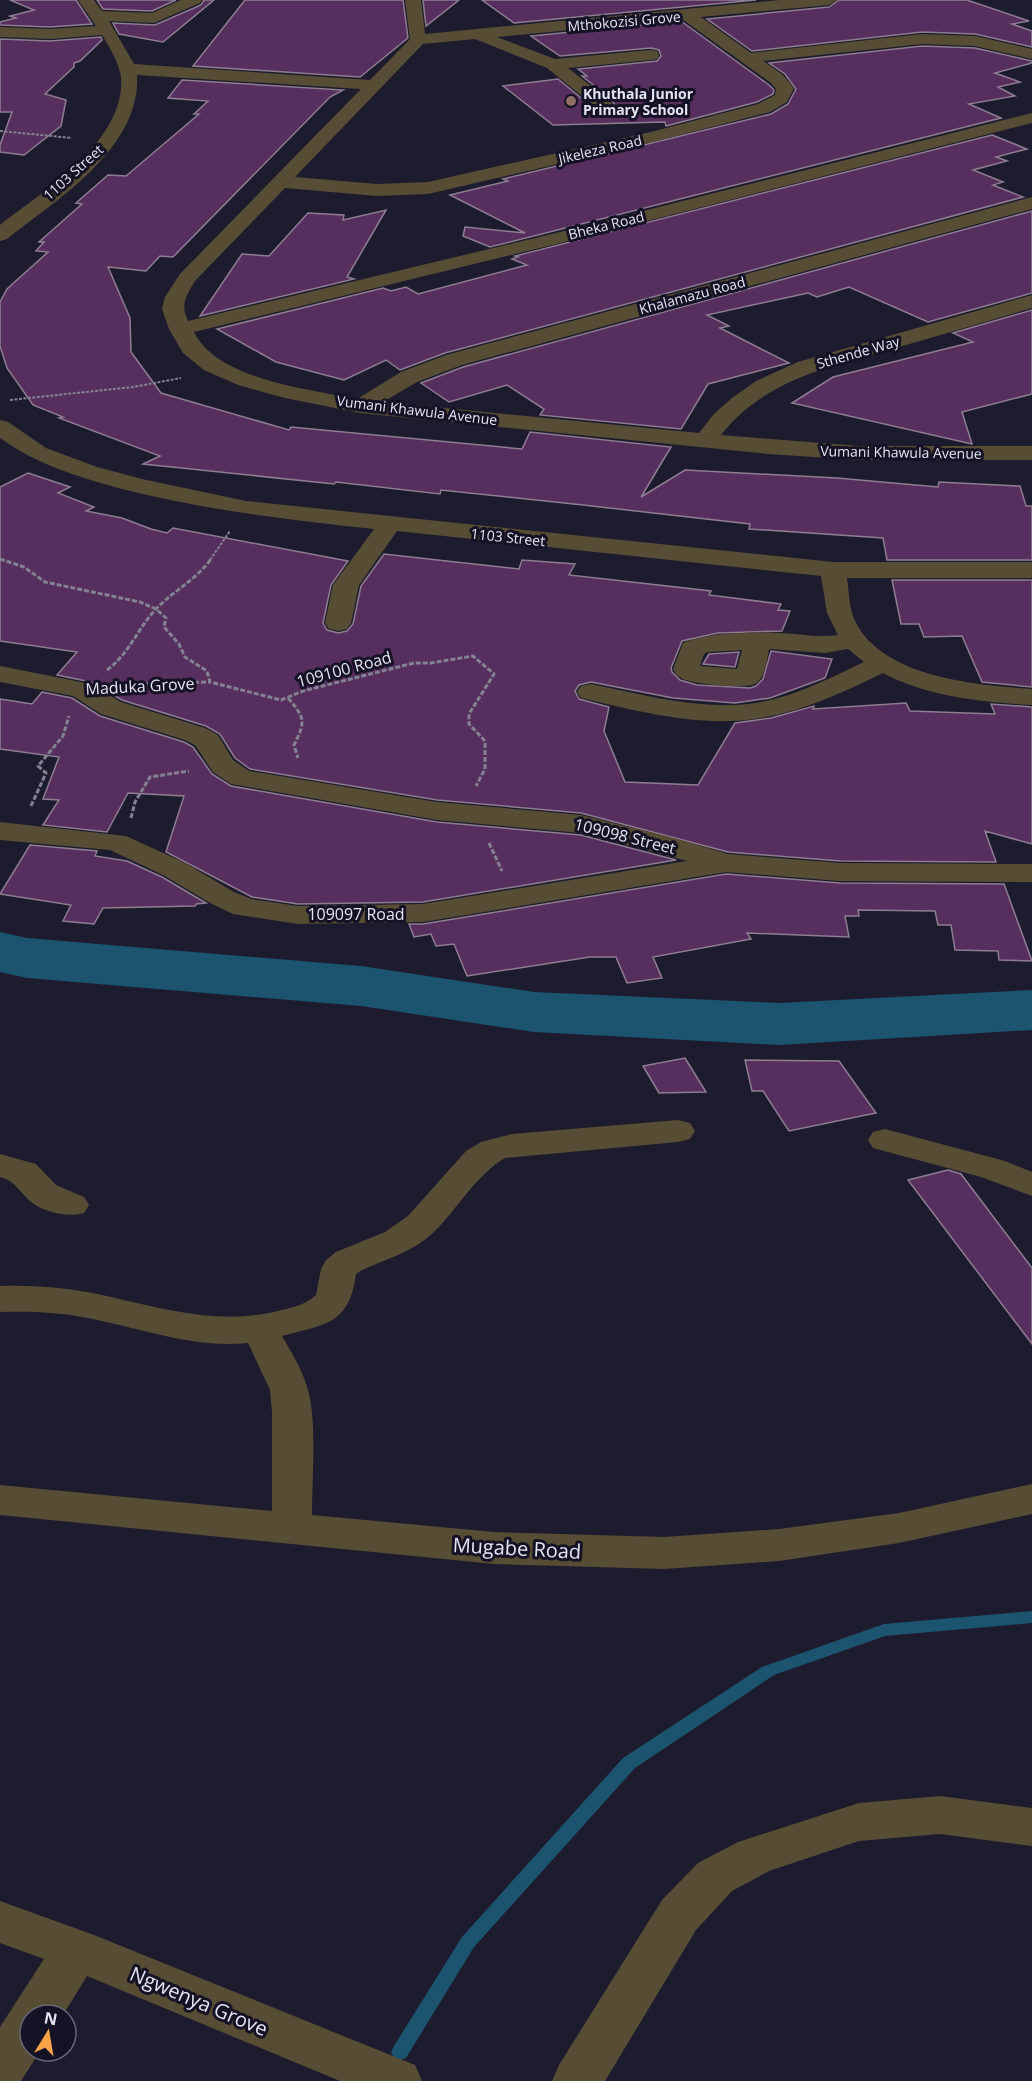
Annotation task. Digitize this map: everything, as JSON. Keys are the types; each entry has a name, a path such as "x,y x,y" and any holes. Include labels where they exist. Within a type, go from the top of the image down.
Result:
{"street":[{"name":"1103 Street","path":"0,235 74,174 109,140 122,119 127,103 129,77 102,23 86,0"},
{"path":"0,32 50,34 102,23 154,18 194,0"},
{"path":"413,0 418,40"},
{"name":"Mthokozisi Grove","path":"418,40 829,0"},
{"name":"Jikeleza Road","path":"282,182 377,190 428,188 653,137 764,108 780,101 785,94 785,88 749,58 687,15"},
{"path":"475,35 553,64 603,104"},
{"path":"749,58 922,39 975,40 1032,54"},
{"name":"Vumani Khawula Avenue","path":"418,40 187,278 175,297 172,309 191,348 221,369 246,380 285,391 360,406 705,441 859,453 1032,453"},
{"path":"553,64 651,55"},
{"path":"126,69 373,85"},
{"name":"Bheka Road","path":"180,329 1032,118"},
{"name":"Khalamazu Road","path":"360,406 409,377 454,360 1032,202"},
{"name":"Sthende Way","path":"705,441 722,419 740,403 764,386 807,367 1032,301"},
{"name":"1103 Street","path":"0,427 37,452 101,474 147,487 246,508 833,570 1032,570"},
{"path":"6,456 37,452"},
{"path":"338,623 346,585 390,524"},
{"path":"833,570 843,624 855,640 884,663 917,678 956,688 1032,698"},
{"path":"758,642 825,645 855,640"},
{"path":"591,692 696,711 737,713 757,710 824,691 884,663"},
{"name":"Maduka Grove","path":"0,674 81,690"},
{"path":"81,690 111,708 195,734 208,741 223,766"},
{"name":"109098 Street","path":"223,766 241,778 313,791 437,811 581,824 667,845 725,863 840,872 1032,873"},
{"name":"109097 Road","path":"0,831 116,842 174,868 223,898 259,911 298,915 423,913 725,863"},
{"path":"0,1299 33,1299 92,1306 208,1329 259,1329 309,1316 330,1304 335,1294 339,1269 349,1261 398,1241 421,1224 478,1159 493,1150 512,1145 678,1131"},
{"path":"885,1140 993,1169 1032,1185"},
{"path":"0,1165 24,1172 32,1178 42,1193 71,1205"},
{"path":"259,1329 277,1360 289,1390 292,1412 292,1530"},
{"name":"Mugabe Road","path":"0,1500 494,1548 664,1553 779,1545 888,1529 1032,1499"},
{"path":"577,2081 679,1915 714,1877 754,1856 859,1822 940,1815 1032,1827"},
{"name":"Ngwenya Grove","path":"0,1922 77,1950 398,2081"},
{"path":"44,2003 77,1950"},
{"path":"0,2070 18,2042"}],"path":[{"path":"0,131 109,140"},
{"path":"9,400 133,387 221,369"},
{"path":"0,559 24,567 45,582 140,602 156,609 166,618 164,627 179,644 185,657 207,671 210,682"},
{"name":"109100 Road","path":"210,682 281,700 303,691 414,663 431,663 473,656 494,674 469,714 469,724 485,741 485,769 476,783 481,815 490,848 516,899"},
{"name":"Maduka Grove","path":"81,690 113,684 210,682"},
{"path":"288,698 299,709 304,721 304,728 293,746 293,752 304,766 303,780 316,784 313,791"},
{"path":"116,842 130,822 135,802 150,777 223,766"}],"building":[{"path":"10,0 76,0 92,24 50,27 0,25 0,22 16,18 10,16 34,10"},
{"path":"97,0 176,0 152,11 103,9"},
{"path":"204,0 214,0 163,42 119,34 113,23 155,25 201,5"},
{"path":"245,0 403,0 408,38 360,77 193,66"},
{"path":"423,0 459,0 426,26"},
{"path":"482,0 756,0 514,23"},
{"path":"839,0 967,0 1029,21 1012,24 1032,31 1032,47 975,34 922,32 752,51 707,19 829,7"},
{"path":"681,21 769,85 774,90 773,94 757,102 666,126 665,122 553,125 503,86 558,79 596,110 609,110 614,104 611,99 582,76 587,76 578,69 657,61 661,56 659,50 651,48 560,56 531,36"},
{"path":"101,37 102,40 80,61 74,63 74,67 45,94 66,100 61,126 24,155 0,152 0,145 12,112 0,112 0,39 50,41"},
{"path":"922,46 975,48 1032,61 1032,63 995,73 1020,82 998,87 1015,96 969,104 1001,118 490,247 463,236 465,227 525,233 450,195 508,181 503,179 771,114 788,104 796,89 785,74 769,63"},
{"path":"182,80 343,90 330,97 173,257 160,256 146,271 108,267 130,318 131,352 161,393 289,430 291,427 522,449 530,432 671,447 641,497 685,470 837,478 938,487 939,482 1020,486 1026,506 1032,506 1032,560 887,560 883,538 749,529 750,524 583,505 441,490 440,494 143,464 160,456 59,418 63,417 33,405 7,368 0,346 0,302 7,289 48,252 36,251 44,242 39,242 82,204 76,203 108,175 126,176 199,114 194,114 208,101 168,98"},
{"path":"992,135 1027,149 996,157 1007,161 973,170 1003,182 993,185 1023,197 445,353 400,370 386,360 344,380 276,362 217,329 383,288 391,291 406,287 418,294 527,265 512,259 518,257 515,256"},
{"path":"386,210 347,277 354,279 200,316 242,254 269,256 308,213 344,215 343,220"},
{"path":"1032,211 1032,293 928,322 849,287 817,297 808,293 707,315 729,326 720,328 789,363 708,384 681,429 540,415 544,409 507,385 449,402 421,383 463,367"},
{"path":"1032,310 1032,394 962,412 972,444 792,403 833,377 973,342 953,333"},
{"path":"28,473 70,487 58,493 94,507 86,511 122,518 151,529 167,533 173,528 348,561 331,585 323,623 327,630 338,633 347,631 353,624 361,586 384,554 519,569 522,560 575,564 569,575 711,591 709,595 781,604 778,610 790,611 782,631 718,633 682,641 671,668 672,672 680,680 697,685 750,688 763,679 771,651 832,659 825,678 770,698 735,703 673,698 591,682 579,685 575,691 579,699 609,707 604,731 625,782 698,785 735,723 771,718 814,706 813,709 906,703 910,711 995,714 991,704 1032,707 1032,844 985,831 996,862 840,861 728,852 581,813 437,800 250,769 235,758 220,734 206,726 122,700 91,682 57,675 77,652 0,641 0,487"},
{"path":"892,580 1032,580 1032,687 982,682 962,636 924,637 919,624 901,624"},
{"path":"739,652 735,667 703,664 709,654"},
{"path":"42,692 72,698 100,716 184,742 193,747 212,774 231,786 437,822 581,835 676,860 423,902 298,904 252,897 166,852 184,796 128,793 107,832 43,825 59,800 43,799 59,757 0,749 0,699 32,704"},
{"path":"30,845 97,851 95,856 127,861 162,877 206,903 195,906 103,908 94,924 63,921 71,905 0,894"},
{"path":"726,874 840,883 1004,884 1032,961 999,960 998,951 955,950 951,925 938,925 935,911 858,910 859,916 845,916 849,937 747,933 751,939 653,957 662,978 627,983 616,957 590,957 467,976 454,944 436,946 431,934 414,937 409,924 423,924"},
{"path":"685,1058 706,1092 659,1093 643,1066"},
{"path":"745,1060 839,1061 876,1113 789,1131 763,1091 752,1091"},
{"path":"948,1170 961,1174 1032,1268 1032,1344 908,1180"}],"waterway":[{"path":"0,952 27,958 361,986 534,1012 779,1024 1032,1010"},
{"path":"400,2052 468,1942 629,1763 768,1671 884,1630 1032,1617"}],"place":[{"name":"Khuthala Junior Primary School","path":"571,101"}]}
